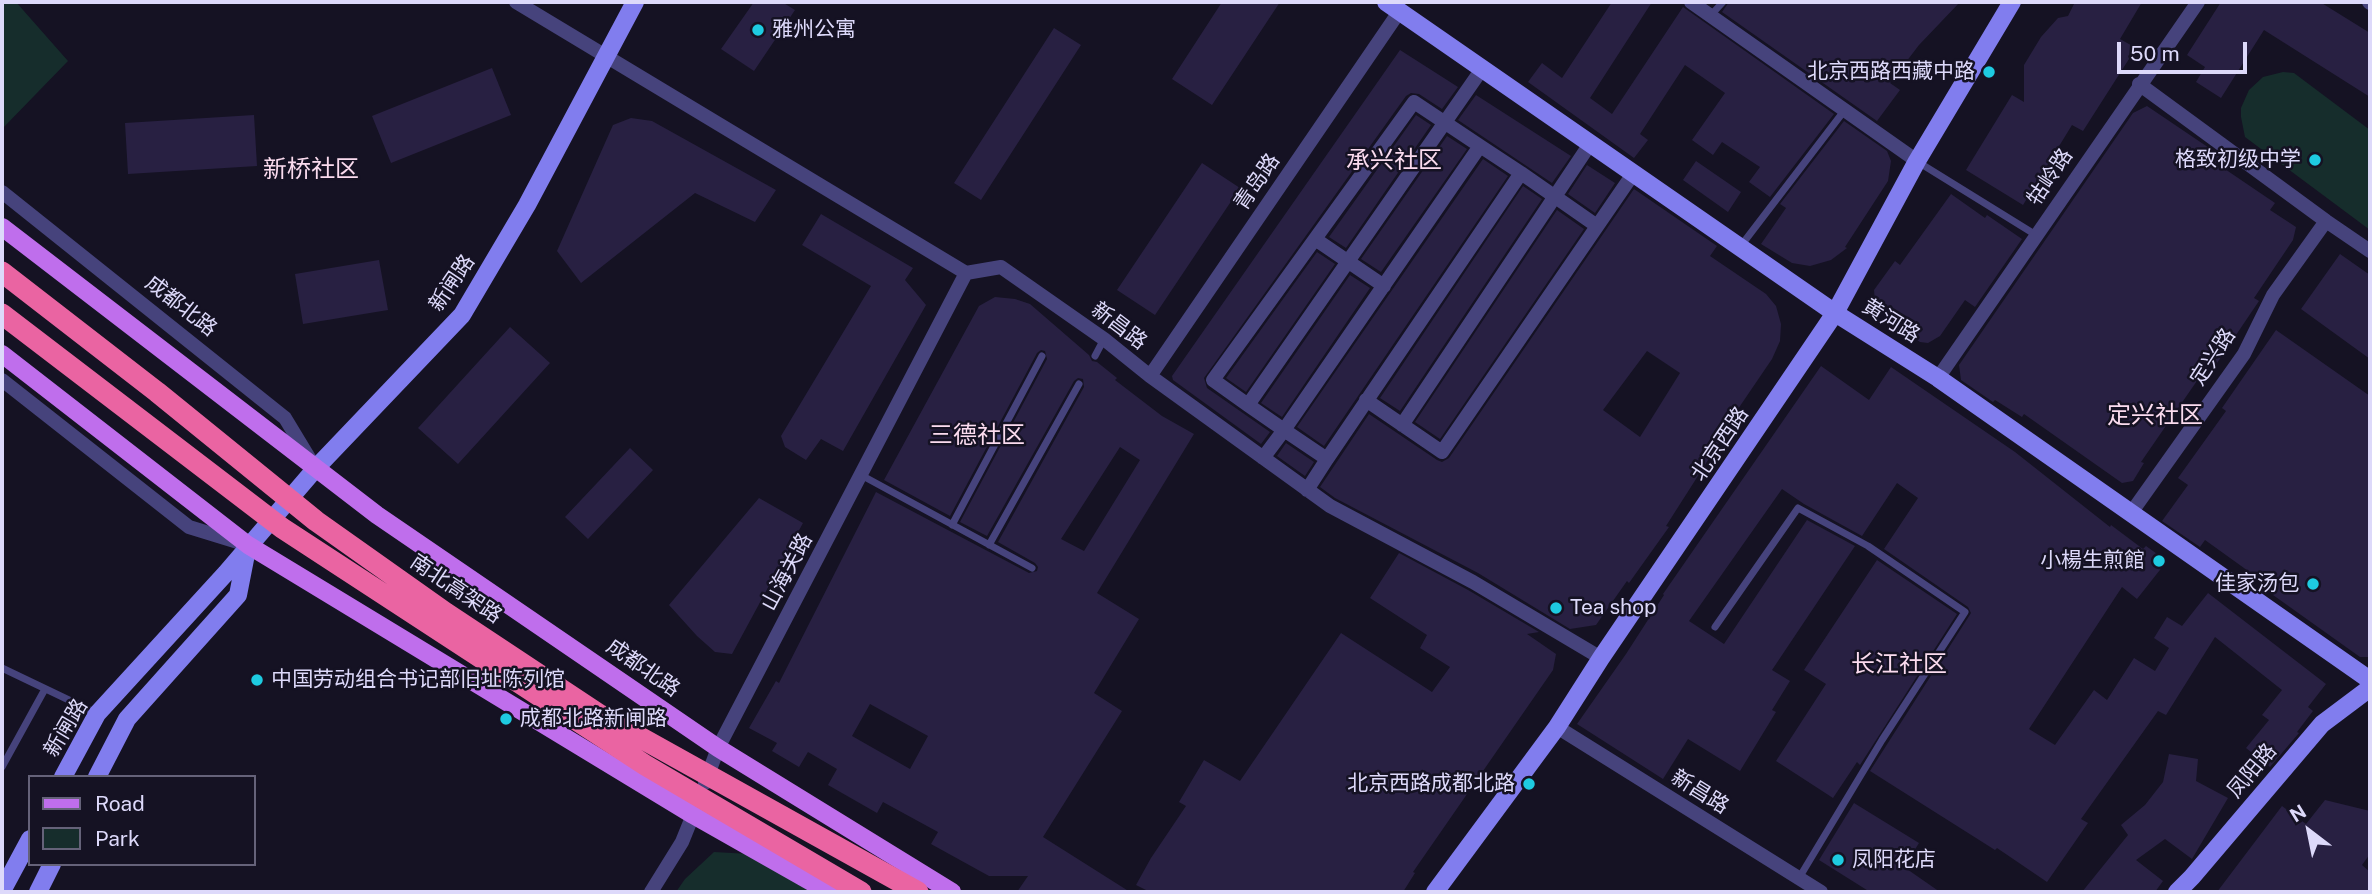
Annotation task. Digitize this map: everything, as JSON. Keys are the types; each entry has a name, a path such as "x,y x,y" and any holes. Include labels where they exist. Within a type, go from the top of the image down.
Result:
{"highway":[{"name":"南北高架路","path":"2,272 157,392 316,521 446,613 600,715 918,892"},
{"name":"南北高架路","path":"2,314 282,528 645,765 860,892"}],"main road":[{"name":"新闸路","path":"64,775 97,714 226,573 316,468 462,315 527,205 635,2"},
{"name":"北京西路","path":"1435,892 1557,727 1835,313 1917,161 2012,2"},
{"name":"黄河路","path":"1393,7 1835,313 1938,378 2370,680"},
{"name":"成都北路","path":"2,227 182,368 377,515 719,748 952,892"},
{"path":"2,354 248,545 693,815 829,892"},
{"path":"98,775 127,719 238,595 248,545"},
{"name":"凤阳路","path":"2179,892 2322,724 2370,688"},
{"path":"2,891 28,843"},
{"path":"38,892 51,866"}],"street":[{"path":"516,2 966,274"},
{"path":"1691,2 1917,161"},
{"name":"牯岭路","path":"1938,378 2198,2"},
{"name":"青岛路","path":"1150,376 1393,7"},
{"path":"1248,405 1482,69"},
{"path":"2140,84 2370,251"},
{"path":"1327,458 1213,380 1414,102 1597,226"},
{"path":"1402,425 1590,144"},
{"path":"1263,458 1480,146"},
{"path":"1307,490 1521,173"},
{"path":"1366,400 1442,452 1633,174"},
{"name":"成都北路","path":"2,192 285,418 316,468"},
{"name":"定兴路","path":"2131,513 2244,354 2273,295 2326,221"},
{"path":"1314,239 1384,286"},
{"name":"新昌路","path":"966,274 1001,267 1104,339 1150,376 1330,506 1473,582 1601,658"},
{"name":"山海关路","path":"651,892 681,842 719,748 966,274"},
{"path":"2,380 189,527 248,545"},
{"name":"新昌路","path":"1557,727 1811,885"}],"lane":[{"path":"1711,15 1723,2"},
{"path":"1740,247 1844,111"},
{"path":"1917,161 2036,235"},
{"path":"1095,356 1104,339"},
{"path":"952,525 1042,356"},
{"path":"989,545 1079,383"},
{"path":"861,475 1032,568"},
{"path":"1715,627 1798,508 1868,546 1965,612 1882,740 1811,885"},
{"path":"2,669 97,714"},
{"path":"2,767 46,690"}],"green space":[{"path":"2,2 16,2 68,61 2,129"},
{"path":"2283,72 2294,73 2370,130 2370,230 2245,137 2241,108 2249,90 2263,77"},
{"path":"714,852 750,854 812,892 676,892 685,879"}],"building":[{"name":"雅州公寓","path":"754,2 782,2 795,10 754,71 721,49"},
{"path":"1222,2 1280,2 1212,105 1172,79"},
{"path":"1612,2 1652,2 1590,98 1612,114 1683,7 1834,114 1770,197 1749,182 1760,167 1722,142 1713,155 1692,140 1725,93 1685,65 1640,134 1648,140 1634,158 1528,82 1542,63 1562,78"},
{"path":"1729,2 1960,2 1919,45 1890,83 1900,90 1877,121 1722,12"},
{"path":"2075,2 2142,2 2120,39 2136,48 2083,131 2072,125 2023,205 1966,170 2012,95 2024,102 2024,65 2041,37 2058,18 2068,16"},
{"path":"2221,2 2320,2 2370,33 2370,97 2264,30 2221,98 2196,82 2205,67 2187,55"},
{"path":"1054,28 1081,45 981,200 954,183"},
{"path":"1400,50 1458,87 1442,109 1419,94 1411,93 1406,96 1204,378 1207,388 1270,432 1261,444 1173,380 1172,376"},
{"path":"492,68 511,115 391,163 372,116"},
{"path":"1476,95 1571,156 1552,183 1458,120"},
{"path":"2147,106 2221,156 2216,163 2275,203 2270,210 2296,227 2293,240 2254,298 2259,301 2217,363 2212,359 2141,462 2144,463 2133,481 2122,483 2024,414 2022,417 1995,400 1993,402 1961,380 1959,365 2133,113"},
{"path":"254,115 257,166 128,174 125,123"},
{"path":"1416,115 1431,125 1346,248 1329,237"},
{"path":"631,118 652,121 776,190 755,222 695,193 581,283 557,251 613,125"},
{"path":"1844,121 1887,151 1891,161 1888,181 1845,247 1847,248 1831,260 1810,266 1792,263 1761,244 1786,208 1780,204"},
{"path":"1447,136 1467,149 1381,272 1361,259"},
{"path":"1483,159 1508,176 1324,446 1297,427"},
{"path":"1696,161 1741,192 1728,212 1683,180"},
{"path":"1202,163 1240,188 1155,315 1117,290"},
{"path":"1587,165 1615,183 1595,213 1568,194"},
{"path":"1523,186 1542,199 1400,411 1380,398"},
{"path":"1634,189 1717,246 1710,256 1766,294 1776,306 1781,324 1780,341 1772,359 1666,526 1669,527 1596,625 1570,629 1478,573 1335,498 1320,487 1369,414 1437,460 1442,462 1449,458","holes":["1647,351 1680,373 1640,437 1603,410"]},
{"path":"1951,194 2022,239 1975,307 1965,300 1940,336 1928,343 1920,342 1886,319 1875,301 1874,290 1895,261 1900,265"},
{"path":"1557,210 1584,229 1440,439 1415,422"},
{"path":"821,214 913,268 905,280 926,305 843,451 821,439 806,460 785,447 781,436 871,286 802,245"},
{"path":"1317,252 1335,264 1246,392 1226,378"},
{"path":"2340,254 2370,275 2370,359 2301,309"},
{"path":"379,260 388,310 303,324 295,274"},
{"path":"1350,275 1370,288 1282,417 1261,403"},
{"path":"995,297 1030,304 1089,355 1092,361 1117,378 1115,380 1162,416 1194,434 1097,593 1139,619 1094,693 1122,711 1043,837 1130,892 1017,892 1028,876 989,876 931,844 938,832 883,802 877,813 828,785 837,769 808,752 799,767 772,751 777,743 749,728 776,681 779,683 876,492 1029,573 1037,571 1035,563 998,542 1084,387 1083,379 1074,381 987,536 960,522 1047,359 1045,351 1037,353 950,516 884,480 979,306","holes":["1120,447 1140,460 1084,551 1061,539","870,704 928,736 910,769 852,736"]},
{"path":"510,327 550,363 458,464 418,428"},
{"path":"2276,330 2370,396 2370,657 2360,657 2273,595 2276,591 2205,540 2200,547 2162,521 2188,485 2178,478 2226,411 2222,408"},
{"path":"1821,366 1869,400 1891,367 2015,452 2110,527 2111,525 2143,549 2146,546 2167,561 2137,599 2122,587 2029,729 2055,745 2094,690 2107,700 2134,658 2155,671 2169,648 2154,638 2167,617 2182,626 2208,593 2326,684 2308,707 2313,711 2297,732 2299,733 2270,767 2246,748 2269,720 2262,715 2282,690 2215,637 2166,715 2158,711 2081,819 2088,823 2047,882 1997,848 1995,850 1870,771 1971,613 1968,607 1884,549 1918,498 1897,483 1862,536 1782,489 1689,621 1724,644 1807,520 1855,546 1772,670 1790,681 1772,710 1776,712 1740,771 1688,739 1663,779 1577,724 1626,654 1663,594"},
{"path":"1286,443 1314,462 1305,476 1277,456"},
{"path":"630,448 653,470 588,539 565,517"},
{"path":"759,498 803,523 732,654 715,652 669,605"},
{"path":"1399,553 1539,632 1527,634 1556,654 1553,670 1413,872 1415,873 1403,892 1150,892 1136,885 1186,806 1179,802 1204,760 1240,781 1341,633 1432,692 1450,667 1420,648 1427,635 1370,598"},
{"path":"1877,560 1957,614 1860,765 1857,762 1833,798 1776,761 1826,684 1804,670"},
{"path":"2169,754 2198,759 2196,781 2228,798 2192,859 2165,839 2136,860 2163,881 2155,892 2082,892 2128,835 2121,825 2145,805 2163,782"},
{"path":"2325,800 2370,811 2370,854 2362,865 2370,872 2370,892 2217,892 2282,806 2306,824"},
{"path":"1854,803 1919,843 1904,867 1940,892 1870,892 1819,860"}],"place":[{"name":"雅州公寓","path":"758,30"},
{"name":"北京西路西藏中路","path":"1989,72"},
{"name":"格致初级中学","path":"2315,160"},
{"name":"小楊生煎館","path":"2159,561"},
{"name":"佳家汤包","path":"2313,584"},
{"name":"Tea shop","path":"1556,608"},
{"name":"中国劳动组合书记部旧址陈列馆","path":"257,680"},
{"name":"成都北路新闸路","path":"506,719"},
{"name":"北京西路成都北路","path":"1529,784"},
{"name":"凤阳花店","path":"1838,860"}],"district":[{"name":"承兴社区","path":"1394,161"},
{"name":"新桥社区","path":"311,170"},
{"name":"定兴社区","path":"2155,416"},
{"name":"三德社区","path":"977,436"},
{"name":"长江社区","path":"1899,665"}]}
